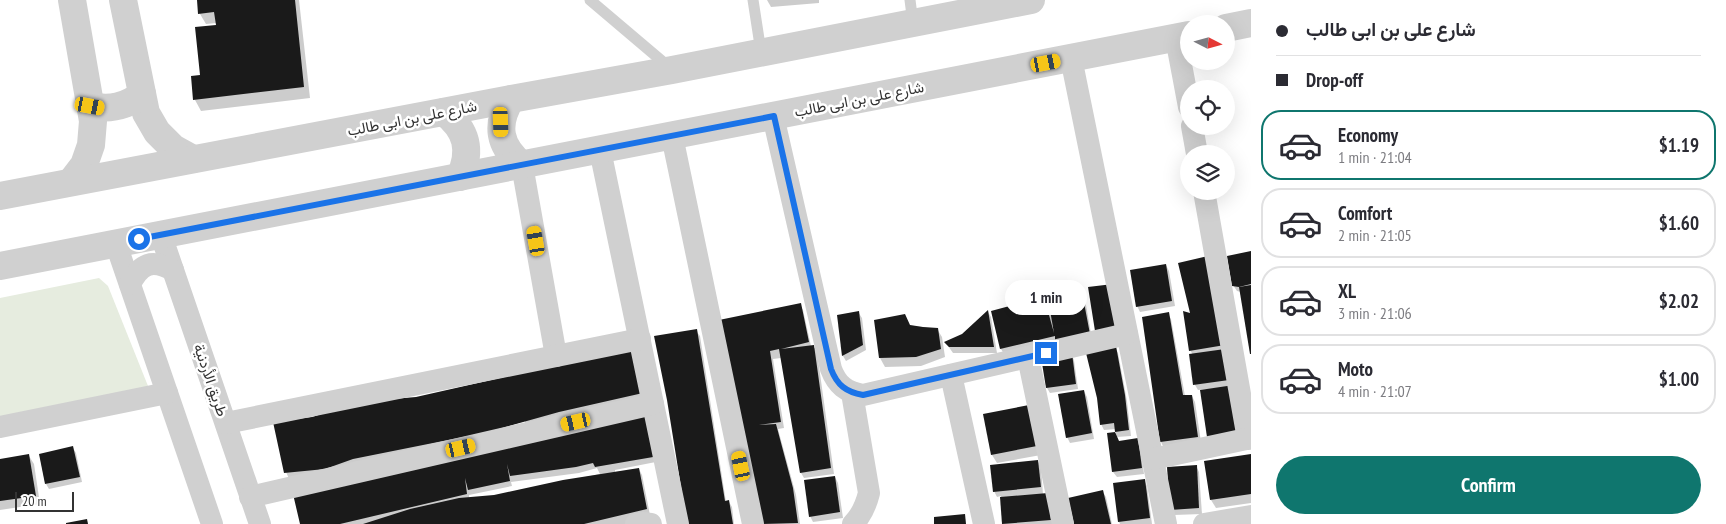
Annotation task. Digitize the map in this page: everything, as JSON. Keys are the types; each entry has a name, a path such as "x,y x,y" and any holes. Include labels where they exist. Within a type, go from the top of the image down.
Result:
{"street":[{"path":"71,182 84,165 91,145 93,121 72,0"},
{"path":"123,0 146,113 157,132 173,148 193,159"},
{"name":"شارع على بن ابى طالب","path":"0,196 761,52 911,11 1031,0"},
{"path":"1235,26 1251,23"},
{"name":"شارع على بن ابى طالب","path":"0,266 1180,38"},
{"path":"1071,58 1166,524"},
{"path":"90,106 120,107 142,94"},
{"path":"510,99 504,110 501,122 502,135 509,152 522,165 556,356"},
{"path":"444,112 453,120 465,141 465,166 460,177"},
{"path":"774,116 831,369 839,384 852,393 863,395 1127,334"},
{"path":"672,136 753,524"},
{"path":"600,150 678,524"},
{"path":"1153,459 1249,439 1206,200"},
{"name":"طريق الأردنية","path":"161,235 260,524"},
{"path":"116,244 212,524"},
{"path":"130,284 136,272 148,264 161,264 173,270"},
{"path":"226,423 640,339"},
{"path":"1028,357 1063,524"},
{"path":"951,375 984,524"},
{"path":"0,427 167,393"},
{"path":"852,393 869,493 866,507 853,524"},
{"path":"250,497 653,404"},
{"path":"1204,524 1251,516"},
{"path":"636,524 652,524"}],"lane":[{"path":"590,0 672,70"},
{"path":"753,0 761,52"}],"shaded area":[{"path":"99,278 108,286 150,391 0,422 0,298"}],"building":[{"path":"197,0 295,0 304,87 193,100 191,76 200,75 195,27 216,25 214,12 198,14"},
{"path":"1251,251 1251,284 1239,287 1232,286 1227,256"},
{"path":"1208,256 1225,345 1189,351 1183,311 1190,313 1178,263"},
{"path":"1166,264 1172,301 1136,307 1130,270"},
{"path":"1113,284 1120,327 1095,331 1088,287"},
{"path":"1251,285 1251,354 1250,354 1239,287"},
{"path":"1081,287 1090,334 1055,340 1055,336 1000,349 991,311 1044,297 1054,333 1047,293"},
{"path":"801,303 809,342 781,349 814,345 831,468 800,473 779,349 770,351 781,422 759,425 776,424 793,488 798,523 762,524 719,320"},
{"path":"988,310 994,347 949,347 944,342 962,334"},
{"path":"859,311 863,345 842,356 837,315"},
{"path":"1169,312 1183,395 1192,395 1198,437 1160,442 1142,317"},
{"path":"905,314 910,325 938,328 941,349 916,357 879,358 874,320"},
{"path":"697,329 725,501 729,500 733,524 687,524 667,400 654,336"},
{"path":"1116,346 1129,430 1115,432 1114,423 1100,425 1097,398 1086,353"},
{"path":"633,348 643,393 559,412 488,432 353,459 325,469 284,473 273,422 312,417 344,407 381,400 416,397"},
{"path":"1225,349 1229,380 1193,385 1189,354"},
{"path":"1072,353 1076,384 1046,388 1041,357"},
{"path":"1234,385 1241,433 1207,437 1200,390"},
{"path":"1084,390 1092,433 1066,438 1058,394"},
{"path":"1029,405 1037,446 991,455 983,414"},
{"path":"651,415 659,456 595,467 593,463 510,476 507,464 510,481 468,490 465,478 467,494 340,524 300,524 293,494"},
{"path":"1115,432 1119,441 1138,438 1142,468 1112,472 1107,433"},
{"path":"73,446 80,477 45,484 39,454"},
{"path":"29,454 36,496 0,501 0,459"},
{"path":"1251,454 1251,494 1210,500 1204,461"},
{"path":"1038,460 1041,487 993,492 990,465"},
{"path":"1197,465 1199,508 1170,510 1167,467"},
{"path":"639,468 647,509 584,524 363,524 410,509 459,498 494,495 563,480"},
{"path":"835,476 840,512 809,517 804,480"},
{"path":"1145,479 1150,518 1118,522 1113,483"},
{"path":"1103,490 1111,524 1074,524 1068,498"},
{"path":"1048,493 1051,520 1002,524 1000,497"},
{"path":"965,514 966,524 934,524 934,517"},
{"path":"87,519 88,524 66,524 66,523"}],"route":[{"path":"139,239 774,116 831,369 835,379 842,388 852,393 863,395 1046,353"}]}
